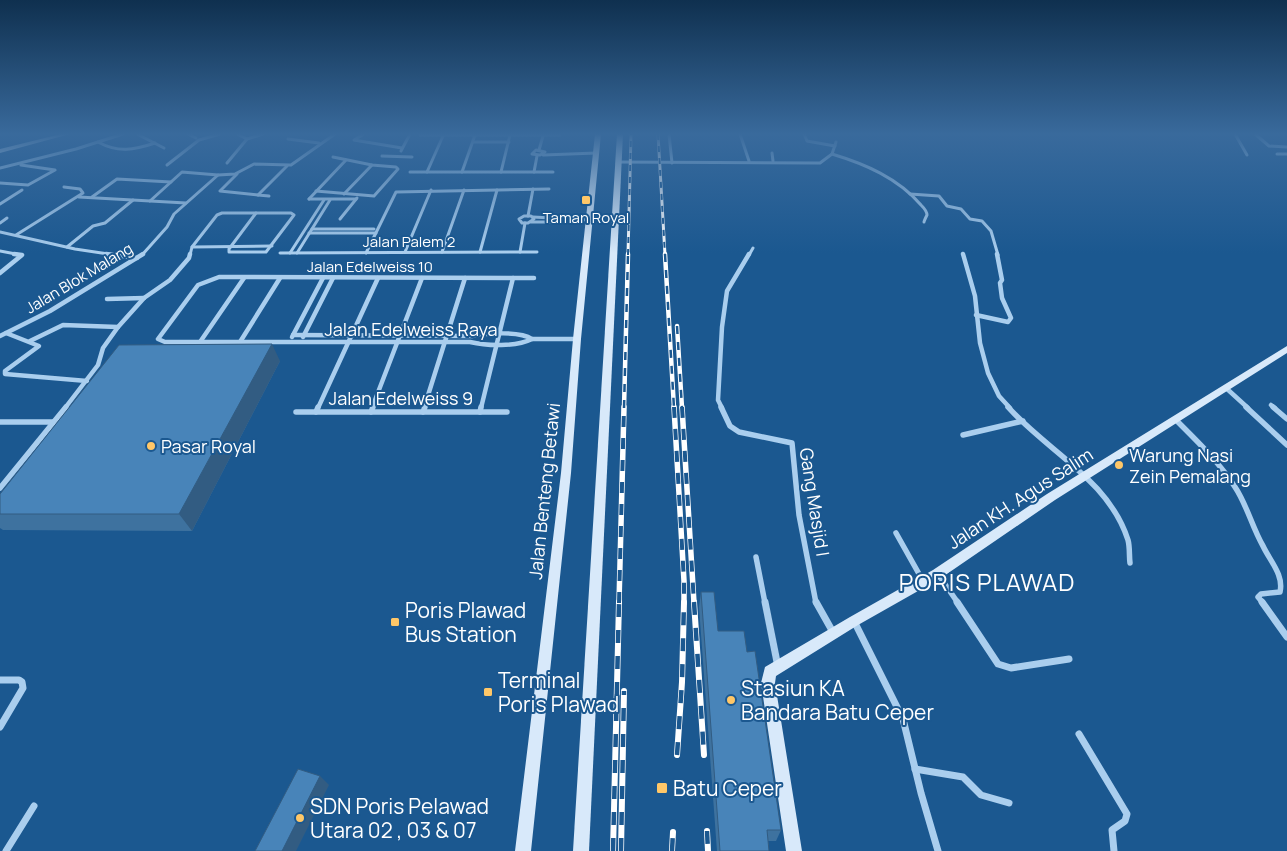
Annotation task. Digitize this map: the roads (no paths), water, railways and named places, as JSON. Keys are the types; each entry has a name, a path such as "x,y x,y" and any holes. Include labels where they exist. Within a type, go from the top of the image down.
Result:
{"main road":[{"name":"Jalan Benteng Betawi","path":"523,851 566,473 577,338 594,174"},
{"path":"581,851 617,174"},
{"name":"Jalan KH. Agus Salim","path":"778,667 937,574 987,539 1287,349"},
{"path":"778,667 770,672 768,683 794,851"}],"street":[{"path":"0,183 28,186 49,174"},
{"path":"150,201 180,174"},
{"path":"203,174 238,174"},
{"path":"238,174 220,191 269,196"},
{"path":"258,195 279,174"},
{"path":"333,174 309,199 356,199"},
{"path":"344,194 364,174"},
{"path":"316,191 374,196 393,174"},
{"path":"879,174 900,185 926,211 927,215 924,222"},
{"name":"Jalan Blok Malang","path":"0,336 50,311 137,258 150,248 170,223 174,214 218,175"},
{"path":"92,198 117,179 170,182"},
{"path":"15,235 83,193 82,190 64,187"},
{"path":"528,216 533,189"},
{"path":"366,253 396,192 549,189"},
{"path":"0,204 22,190"},
{"path":"405,252 431,190"},
{"path":"442,252 464,190"},
{"path":"480,252 497,190"},
{"path":"910,194 939,196 947,206 962,209 970,219 982,221 987,227 994,241 999,260 1002,280 1000,283 1000,293 1011,318 1008,322 976,315"},
{"path":"340,219 360,195"},
{"path":"79,197 186,203"},
{"path":"67,247 93,226 105,223 133,200"},
{"path":"290,253 324,200"},
{"path":"297,253 330,200"},
{"path":"0,488 87,381 98,365 103,348 118,328 144,298 170,280 190,258 192,247 218,214 256,213 291,213 294,215 272,246 264,253 233,253 229,251 256,213"},
{"path":"528,216 532,220"},
{"path":"525,223 519,219 528,216"},
{"path":"0,223 7,218"},
{"path":"525,223 532,220 552,222 557,220 589,220"},
{"path":"520,252 525,223"},
{"path":"0,230 67,247 137,258"},
{"path":"310,231 377,231"},
{"path":"192,247 272,246"},
{"name":"Gang Masjid I","path":"753,248 727,291 722,327 718,400 730,426 739,432 747,436 792,443 799,515 815,599 823,618 834,634"},
{"path":"0,251 22,255 0,273"},
{"name":"Jalan Palem 2","path":"280,253 537,252"},
{"path":"963,253 972,280 980,343 988,373 999,396 1023,421 1085,476 1116,512 1128,541 1130,563"},
{"name":"Jalan Edelweiss 10","path":"158,340 158,337 198,285 207,280 218,278 534,278"},
{"path":"200,342 244,278"},
{"path":"240,342 280,278"},
{"path":"290,342 323,278"},
{"path":"300,342 333,278"},
{"path":"316,412 378,278"},
{"path":"371,412 422,278"},
{"path":"423,412 465,278"},
{"path":"480,412 513,278"},
{"path":"107,299 144,298"},
{"path":"30,341 61,325 118,328"},
{"path":"6,333 39,346 10,367 5,374 87,381"},
{"name":"Jalan Edelweiss Raya","path":"293,335 472,336 483,334 526,336 532,339"},
{"name":"Jalan Edelweiss Raya","path":"158,340 200,342 470,342 479,344 524,343 532,339 577,338"},
{"path":"1226,388 1287,445"},
{"path":"1271,405 1287,419"},
{"name":"Jalan Edelweiss 9","path":"296,412 507,412"},
{"path":"1176,420 1217,464 1240,496 1262,546 1279,576 1282,587 1280,592 1261,594 1258,597 1287,637"},
{"path":"963,435 1023,421"},
{"path":"0,422 53,422"},
{"path":"896,533 923,582"},
{"path":"756,557 778,667"},
{"path":"937,574 998,664 1011,668 1069,659"},
{"path":"854,621 903,719 938,851"},
{"path":"0,680 19,680 22,682 23,688 0,727"},
{"path":"1079,734 1127,814 1125,821 1112,830 1114,851"},
{"path":"915,769 964,777 981,795 1009,803"},
{"path":"6,851 34,806"}],"railway":[{"path":"628,255 630,174"},
{"path":"660,174 665,255"},
{"path":"624,408 628,254"},
{"path":"665,254 674,408"},
{"path":"677,326 682,408"},
{"path":"619,603 624,407"},
{"path":"674,407 684,602"},
{"path":"682,407 694,603"},
{"path":"613,851 619,602"},
{"path":"677,755 682,682 684,602"},
{"path":"694,602 704,755"},
{"path":"621,851 624,691"},
{"path":"707,831 708,851"},
{"path":"672,851 673,832"}],"place":[{"name":"Taman Royal","path":"586,200"},
{"name":"Pasar Royal","path":"151,446"},
{"name":"Warung Nasi Zein Pemalang","path":"1119,465"},
{"name":"Poris Plawad Bus Station","path":"395,622"},
{"name":"Terminal Poris Plawad","path":"488,692"},
{"name":"Stasiun KA Bandara Batu Ceper","path":"731,700"},
{"name":"Batu Ceper","path":"662,788"},
{"name":"SDN Poris Pelawad Utara 02 , 03 & 07","path":"300,818"}],"district":[{"name":"PORIS PLAWAD","path":"987,581"}]}
